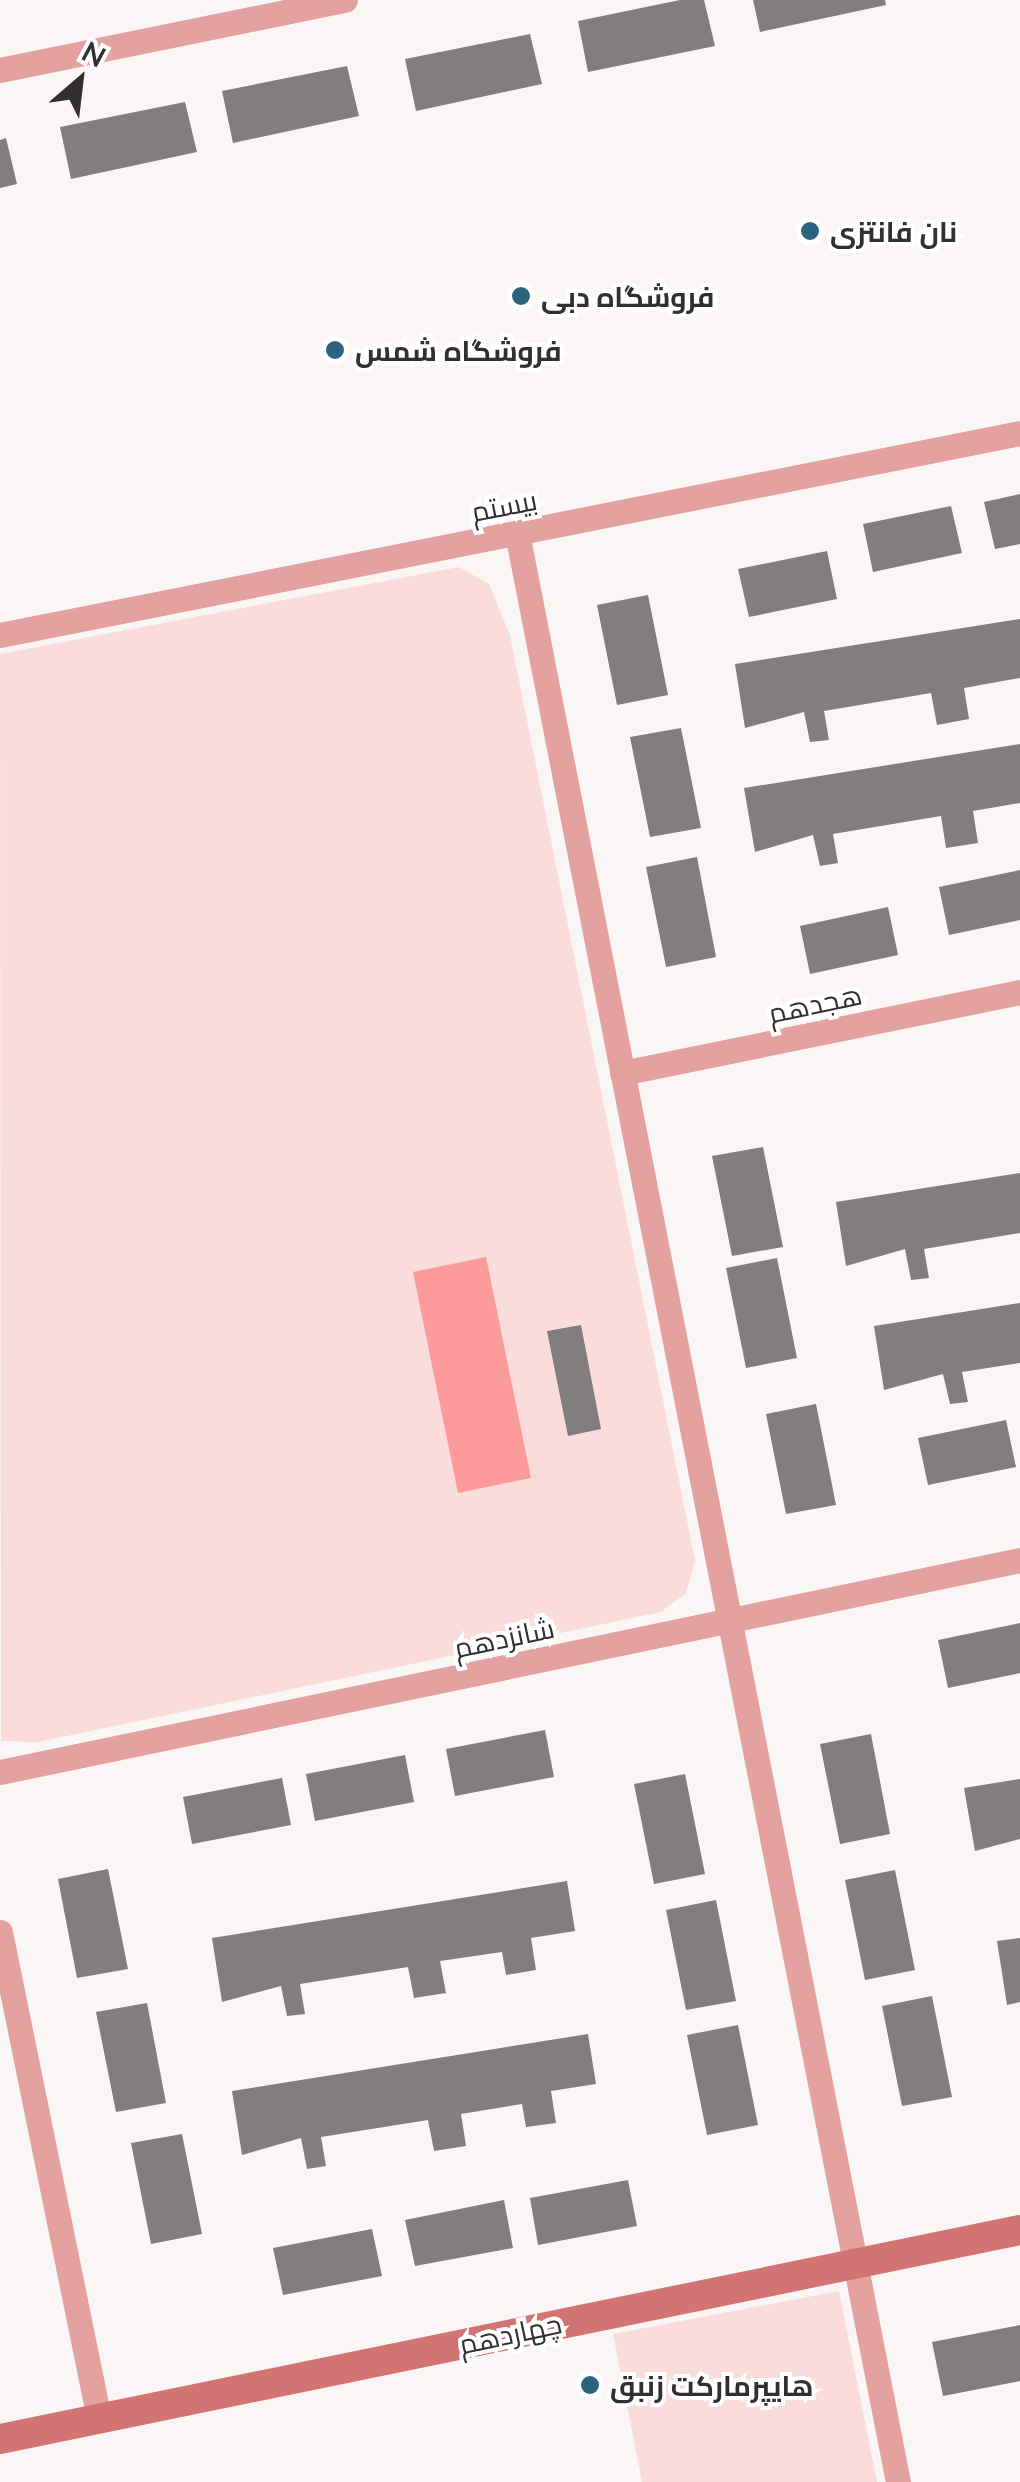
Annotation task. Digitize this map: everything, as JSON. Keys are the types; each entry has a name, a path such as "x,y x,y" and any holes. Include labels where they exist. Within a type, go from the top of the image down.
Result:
{"main road":[{"name":"چهاردهم","path":"0,2439 1020,2230"}],"street":[{"path":"0,70 345,0"},
{"name":"بیستم","path":"0,635 1020,432"},
{"path":"516,533 898,2482"},
{"name":"هجدهم","path":"622,1073 1020,992"},
{"name":"شانزدهم","path":"0,1772 1020,1560"},
{"path":"0,1932 100,2419"}],"shaded area":[{"path":"459,567 489,584 510,635 695,1560 686,1593 661,1612 38,1742 1,1741 0,654"},
{"path":"486,1257 531,1478 458,1493 413,1272"},
{"path":"839,2291 877,2482 642,2482 613,2334"}],"building":[{"path":"680,0 704,0 715,46 588,72 578,21"},
{"path":"753,0 885,0 886,5 760,32"},
{"path":"530,34 542,84 416,111 405,59"},
{"path":"347,66 359,116 233,143 222,91"},
{"path":"185,102 197,152 71,179 60,127"},
{"path":"6,138 17,184 0,188 0,140"},
{"path":"1020,494 1020,544 995,549 984,502"},
{"path":"951,506 962,553 873,572 863,524"},
{"path":"827,551 837,599 749,617 738,569"},
{"path":"648,595 668,695 617,705 597,605"},
{"path":"1020,619 1020,678 964,688 969,719 937,725 931,693 824,711 829,740 810,742 804,712 745,728 735,664"},
{"path":"681,728 701,828 650,837 630,737"},
{"path":"1020,744 1020,803 973,811 978,843 946,848 941,816 833,834 838,863 820,866 813,835 755,852 744,788"},
{"path":"697,857 716,957 666,967 646,867"},
{"path":"1020,870 1020,920 949,935 939,887"},
{"path":"888,907 898,955 810,974 800,926"},
{"path":"763,1147 783,1247 732,1256 712,1156"},
{"path":"1020,1173 1020,1233 924,1249 929,1278 911,1280 905,1249 846,1266 836,1202"},
{"path":"777,1258 797,1358 746,1368 726,1268"},
{"path":"1020,1303 1020,1363 962,1372 968,1402 950,1404 943,1374 884,1390 874,1326"},
{"path":"581,1325 601,1429 568,1436 547,1331"},
{"path":"816,1404 836,1505 786,1514 766,1414"},
{"path":"1006,1420 1016,1467 928,1485 918,1438"},
{"path":"1020,1623 1020,1673 948,1688 938,1640"},
{"path":"545,1730 554,1777 455,1796 446,1749"},
{"path":"871,1734 890,1834 840,1844 820,1744"},
{"path":"405,1755 414,1802 315,1821 306,1774"},
{"path":"685,1774 705,1874 654,1884 634,1784"},
{"path":"282,1778 291,1825 192,1844 183,1797"},
{"path":"1020,1779 1020,1839 975,1851 964,1788"},
{"path":"108,1869 128,1969 77,1978 58,1879"},
{"path":"895,1870 915,1970 865,1980 845,1880"},
{"path":"567,1881 575,1931 531,1938 536,1970 506,1975 502,1952 440,1961 446,1993 414,1998 408,1967 300,1984 305,2014 287,2016 281,1986 222,2002 212,1938"},
{"path":"716,1900 736,2001 686,2010 666,1910"},
{"path":"1020,1938 1020,2002 1007,2005 997,1941"},
{"path":"932,1996 952,2097 902,2106 882,2006"},
{"path":"147,2003 166,2103 116,2112 96,2012"},
{"path":"738,2025 758,2125 707,2135 687,2035"},
{"path":"588,2034 596,2084 551,2091 556,2123 526,2127 522,2104 461,2114 466,2146 434,2151 428,2120 321,2137 326,2166 307,2169 301,2138 242,2155 232,2091"},
{"path":"182,2134 202,2234 151,2244 131,2143"},
{"path":"628,2180 637,2226 538,2245 530,2198"},
{"path":"504,2200 513,2248 415,2266 405,2220"},
{"path":"372,2229 382,2276 283,2295 273,2248"},
{"path":"1020,2325 1020,2381 943,2396 932,2342"}],"place":[{"name":"نان فانتزی","path":"810,231"},
{"name":"فروشگاه دبی","path":"521,296"},
{"name":"فروشگاه شمس","path":"335,350"},
{"name":"هایپرمارکت زنبق","path":"590,2385"}]}
